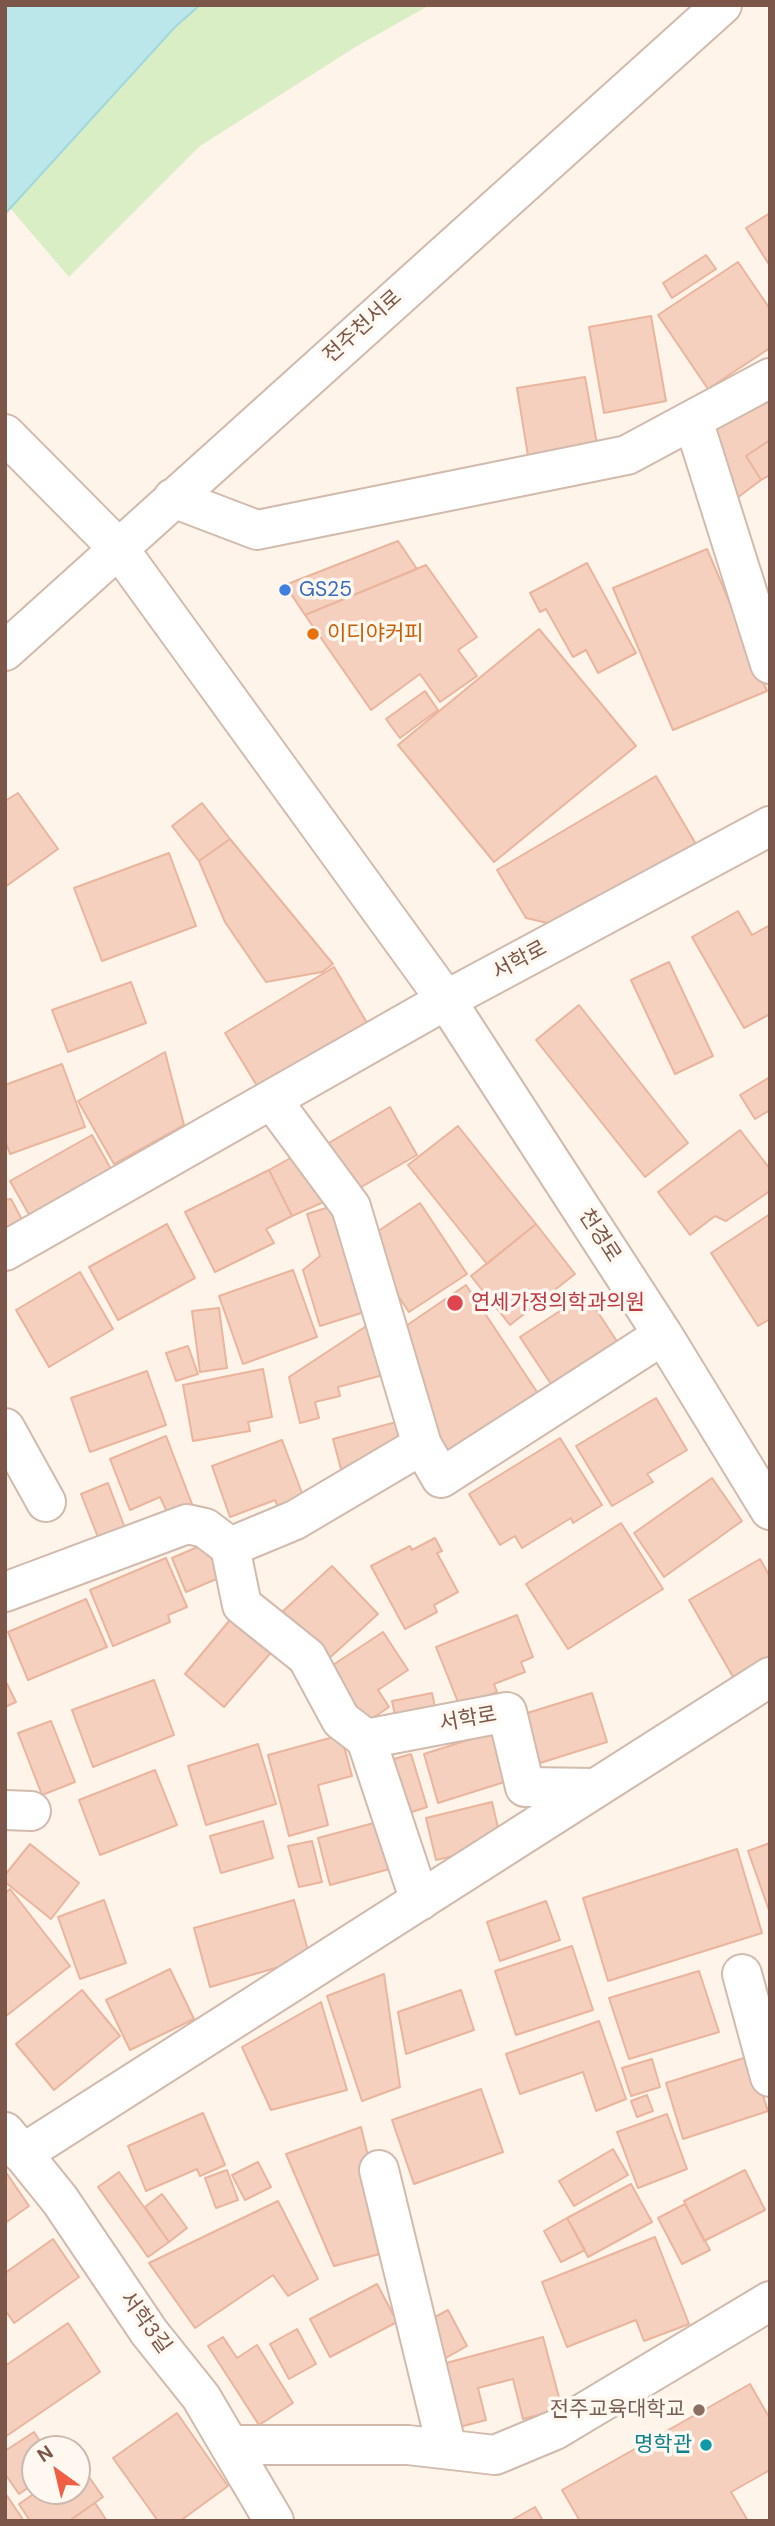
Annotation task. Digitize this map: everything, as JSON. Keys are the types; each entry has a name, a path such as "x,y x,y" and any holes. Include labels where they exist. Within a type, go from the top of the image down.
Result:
{"street":[{"name":"전주천서로","path":"5,651 722,5"},
{"path":"173,498 257,530 627,455 770,378"},
{"path":"693,420 770,664"},
{"name":"천경로","path":"13,443 119,549 446,1000 663,1335 770,1510"},
{"name":"서학로","path":"5,1251 446,1000 770,825"},
{"path":"272,1100 351,1207 422,1445 441,1478 663,1335"},
{"path":"5,1428 46,1502"},
{"path":"230,1548 295,1520 422,1445"},
{"path":"5,1591 187,1524 205,1528 230,1548 242,1605 307,1657 341,1720 366,1738 420,1901"},
{"path":"12,2145 420,1901 770,1677"},
{"name":"서학로","path":"366,1738 507,1712 525,1787 596,1788"},
{"path":"741,1974 770,2077"},
{"name":"서학3길","path":"12,2145 60,2200 149,2332 201,2397 274,2521"},
{"path":"379,2170 447,2449"},
{"path":"229,2445 408,2445 495,2455 555,2430 770,2301"}],"green space":[{"path":"200,5 430,5 357,46 200,146 69,277 10,208 175,27"}],"water":[{"path":"5,5 200,5 175,27 5,214"}],"building":[{"path":"770,213 770,266 746,228"},
{"path":"706,255 716,269 672,298 663,283"},
{"path":"738,262 770,309 770,348 708,389 658,315"},
{"path":"651,316 666,401 604,413 589,327"},
{"path":"585,377 597,444 528,456 517,388"},
{"path":"770,384 770,440 746,456 761,480 733,501 706,424"},
{"path":"770,440 770,475 761,480 746,456"},
{"path":"398,541 417,569 305,615 285,585"},
{"path":"707,549 767,691 673,730 613,588"},
{"path":"587,563 636,653 598,673 586,650 573,657 546,609 540,612 530,593"},
{"path":"426,565 477,637 458,650 477,676 440,702 420,674 371,710 305,615"},
{"path":"539,629 636,746 494,862 398,745"},
{"path":"425,691 438,710 400,738 386,719"},
{"path":"656,776 700,851 569,928 526,918 497,870"},
{"path":"18,793 58,849 5,887 5,801"},
{"path":"202,803 230,839 199,861 172,826"},
{"path":"230,839 333,964 322,972 266,982 225,922 199,861"},
{"path":"169,853 196,926 102,961 74,888"},
{"path":"738,911 752,935 770,925 770,1014 744,1028 692,937"},
{"path":"669,962 713,1056 675,1074 631,980"},
{"path":"334,967 373,1033 265,1099 225,1033"},
{"path":"131,982 146,1023 68,1052 52,1010"},
{"path":"579,1005 688,1143 645,1177 536,1040"},
{"path":"165,1052 184,1125 114,1164 78,1101"},
{"path":"62,1064 85,1127 10,1154 5,1140 5,1085"},
{"path":"770,1077 770,1110 755,1119 740,1095"},
{"path":"390,1107 417,1155 349,1194 322,1147"},
{"path":"458,1126 536,1224 487,1264 408,1165"},
{"path":"740,1130 770,1169 770,1191 726,1221 715,1216 690,1235 658,1192"},
{"path":"92,1135 116,1178 35,1225 10,1181"},
{"path":"303,1151 328,1200 292,1216 269,1170"},
{"path":"269,1170 292,1216 266,1229 274,1243 215,1272 185,1212"},
{"path":"11,1199 27,1229 5,1241 5,1200"},
{"path":"342,1203 374,1309 320,1326 303,1270 320,1256 307,1214"},
{"path":"420,1203 467,1274 409,1312 362,1242"},
{"path":"770,1214 770,1319 758,1326 711,1253"},
{"path":"167,1224 195,1278 118,1320 89,1267"},
{"path":"536,1224 575,1274 510,1325 471,1276"},
{"path":"293,1270 317,1337 243,1364 219,1296"},
{"path":"80,1272 113,1329 49,1367 16,1310"},
{"path":"466,1285 543,1401 444,1467 403,1328"},
{"path":"586,1294 618,1343 553,1387 520,1337"},
{"path":"219,1308 227,1368 200,1372 192,1311"},
{"path":"374,1321 387,1374 338,1387 340,1396 315,1402 319,1418 300,1423 289,1377"},
{"path":"188,1346 198,1374 176,1381 166,1353"},
{"path":"263,1369 272,1417 248,1422 250,1431 193,1441 183,1385"},
{"path":"147,1371 166,1425 90,1452 71,1398"},
{"path":"656,1398 687,1450 647,1474 653,1482 612,1506 576,1446"},
{"path":"400,1421 408,1450 341,1469 333,1439"},
{"path":"166,1436 192,1504 168,1514 160,1497 130,1510 110,1459"},
{"path":"560,1438 602,1505 573,1523 571,1518 522,1548 515,1536 500,1545 469,1494"},
{"path":"282,1440 305,1501 279,1510 275,1500 230,1517 212,1466"},
{"path":"712,1478 742,1521 664,1577 634,1533"},
{"path":"108,1483 129,1539 103,1550 81,1494"},
{"path":"621,1523 663,1589 568,1649 526,1584"},
{"path":"435,1538 442,1551 437,1553 458,1592 434,1605 437,1612 405,1629 371,1566 410,1546 412,1550"},
{"path":"207,1543 221,1577 186,1592 172,1558"},
{"path":"166,1558 187,1607 168,1615 170,1622 113,1646 90,1590"},
{"path":"760,1559 770,1577 770,1663 736,1682 689,1600"},
{"path":"332,1566 378,1614 326,1661 281,1613"},
{"path":"86,1599 107,1647 28,1680 8,1632"},
{"path":"234,1615 274,1649 224,1707 185,1674"},
{"path":"517,1615 533,1657 521,1662 525,1672 494,1684 497,1692 460,1707 436,1647"},
{"path":"383,1632 408,1670 378,1690 389,1707 367,1722 330,1667"},
{"path":"5,1680 16,1702 5,1707"},
{"path":"154,1680 174,1735 93,1767 72,1710"},
{"path":"432,1693 437,1717 397,1724 392,1701"},
{"path":"592,1693 607,1742 540,1763 524,1714"},
{"path":"51,1721 75,1782 42,1795 18,1733"},
{"path":"499,1730 514,1779 438,1803 424,1754"},
{"path":"341,1735 352,1776 318,1785 328,1825 289,1836 268,1755"},
{"path":"258,1744 276,1804 206,1825 188,1766"},
{"path":"411,1754 427,1807 403,1815 387,1761"},
{"path":"155,1770 177,1825 100,1855 79,1800"},
{"path":"492,1802 502,1845 436,1860 426,1818"},
{"path":"385,1820 397,1867 330,1885 318,1838"},
{"path":"263,1821 273,1858 221,1873 210,1836"},
{"path":"312,1841 322,1882 299,1887 288,1846"},
{"path":"770,1843 770,1913 748,1851"},
{"path":"30,1844 79,1883 51,1919 5,1882 5,1875"},
{"path":"737,1849 762,1933 608,1981 583,1898"},
{"path":"10,1889 70,1966 6,2016 5,1893"},
{"path":"104,1900 126,1963 80,1979 58,1917"},
{"path":"294,1900 310,1958 210,1987 194,1928"},
{"path":"546,1901 560,1940 500,1961 487,1922"},
{"path":"572,1946 593,2010 516,2035 495,1971"},
{"path":"170,1969 194,2019 130,2050 106,2000"},
{"path":"699,1971 719,2032 629,2059 609,1998"},
{"path":"384,1974 400,2087 362,2101 327,1996"},
{"path":"82,1990 120,2036 54,2090 16,2044"},
{"path":"461,1990 474,2030 406,2054 398,2012"},
{"path":"321,2002 347,2090 271,2110 242,2047"},
{"path":"599,2021 626,2099 596,2111 583,2072 520,2094 506,2054"},
{"path":"750,2056 768,2111 683,2139 666,2083"},
{"path":"652,2059 660,2087 631,2096 622,2068"},
{"path":"481,2089 503,2152 414,2184 392,2120"},
{"path":"647,2095 653,2111 637,2117 631,2101"},
{"path":"203,2113 225,2165 200,2176 197,2169 146,2191 128,2146"},
{"path":"667,2114 687,2169 638,2188 617,2132"},
{"path":"361,2127 391,2251 334,2266 286,2154"},
{"path":"613,2149 628,2175 574,2206 559,2181"},
{"path":"258,2162 271,2187 245,2200 232,2175"},
{"path":"227,2170 238,2200 216,2208 205,2178"},
{"path":"745,2170 765,2210 704,2241 684,2201"},
{"path":"5,2171 29,2206 5,2223"},
{"path":"119,2172 169,2242 148,2257 98,2187"},
{"path":"631,2184 652,2222 588,2257 567,2218"},
{"path":"162,2194 187,2228 169,2242 145,2207"},
{"path":"278,2201 318,2279 288,2296 273,2275 195,2328 149,2263"},
{"path":"685,2204 710,2250 682,2264 658,2218"},
{"path":"567,2218 585,2250 561,2262 544,2231"},
{"path":"655,2237 689,2324 644,2341 636,2320 567,2347 542,2282"},
{"path":"53,2239 79,2277 14,2323 5,2310 5,2273"},
{"path":"377,2284 397,2322 330,2357 310,2319"},
{"path":"448,2310 467,2346 444,2359 424,2323"},
{"path":"68,2323 100,2372 5,2437 5,2366"},
{"path":"297,2329 316,2364 289,2379 270,2344"},
{"path":"223,2337 237,2358 257,2345 293,2403 259,2425 208,2346"},
{"path":"543,2337 562,2409 523,2419 513,2379 478,2388 486,2420 452,2429 435,2366"},
{"name":"명학관","path":"750,2384 770,2419 770,2470 731,2492 748,2521 580,2521 562,2490"},
{"path":"177,2413 228,2486 180,2521 158,2521 113,2458"},
{"path":"21,2441 19,2494 5,2474 5,2451"},
{"path":"91,2480 103,2497 69,2521 30,2521 19,2504 91,2505"},
{"path":"5,2493 24,2521 5,2521"},
{"path":"95,2503 107,2521 69,2521"},
{"path":"535,2507 543,2521 510,2521"}],"place":[{"name":"GS25","path":"285,590"},
{"name":"이디야커피","path":"313,634"},
{"name":"연세가정의학과의원","path":"455,1303"},
{"name":"전주교육대학교","path":"699,2410"},
{"name":"명학관","path":"706,2445"}]}
